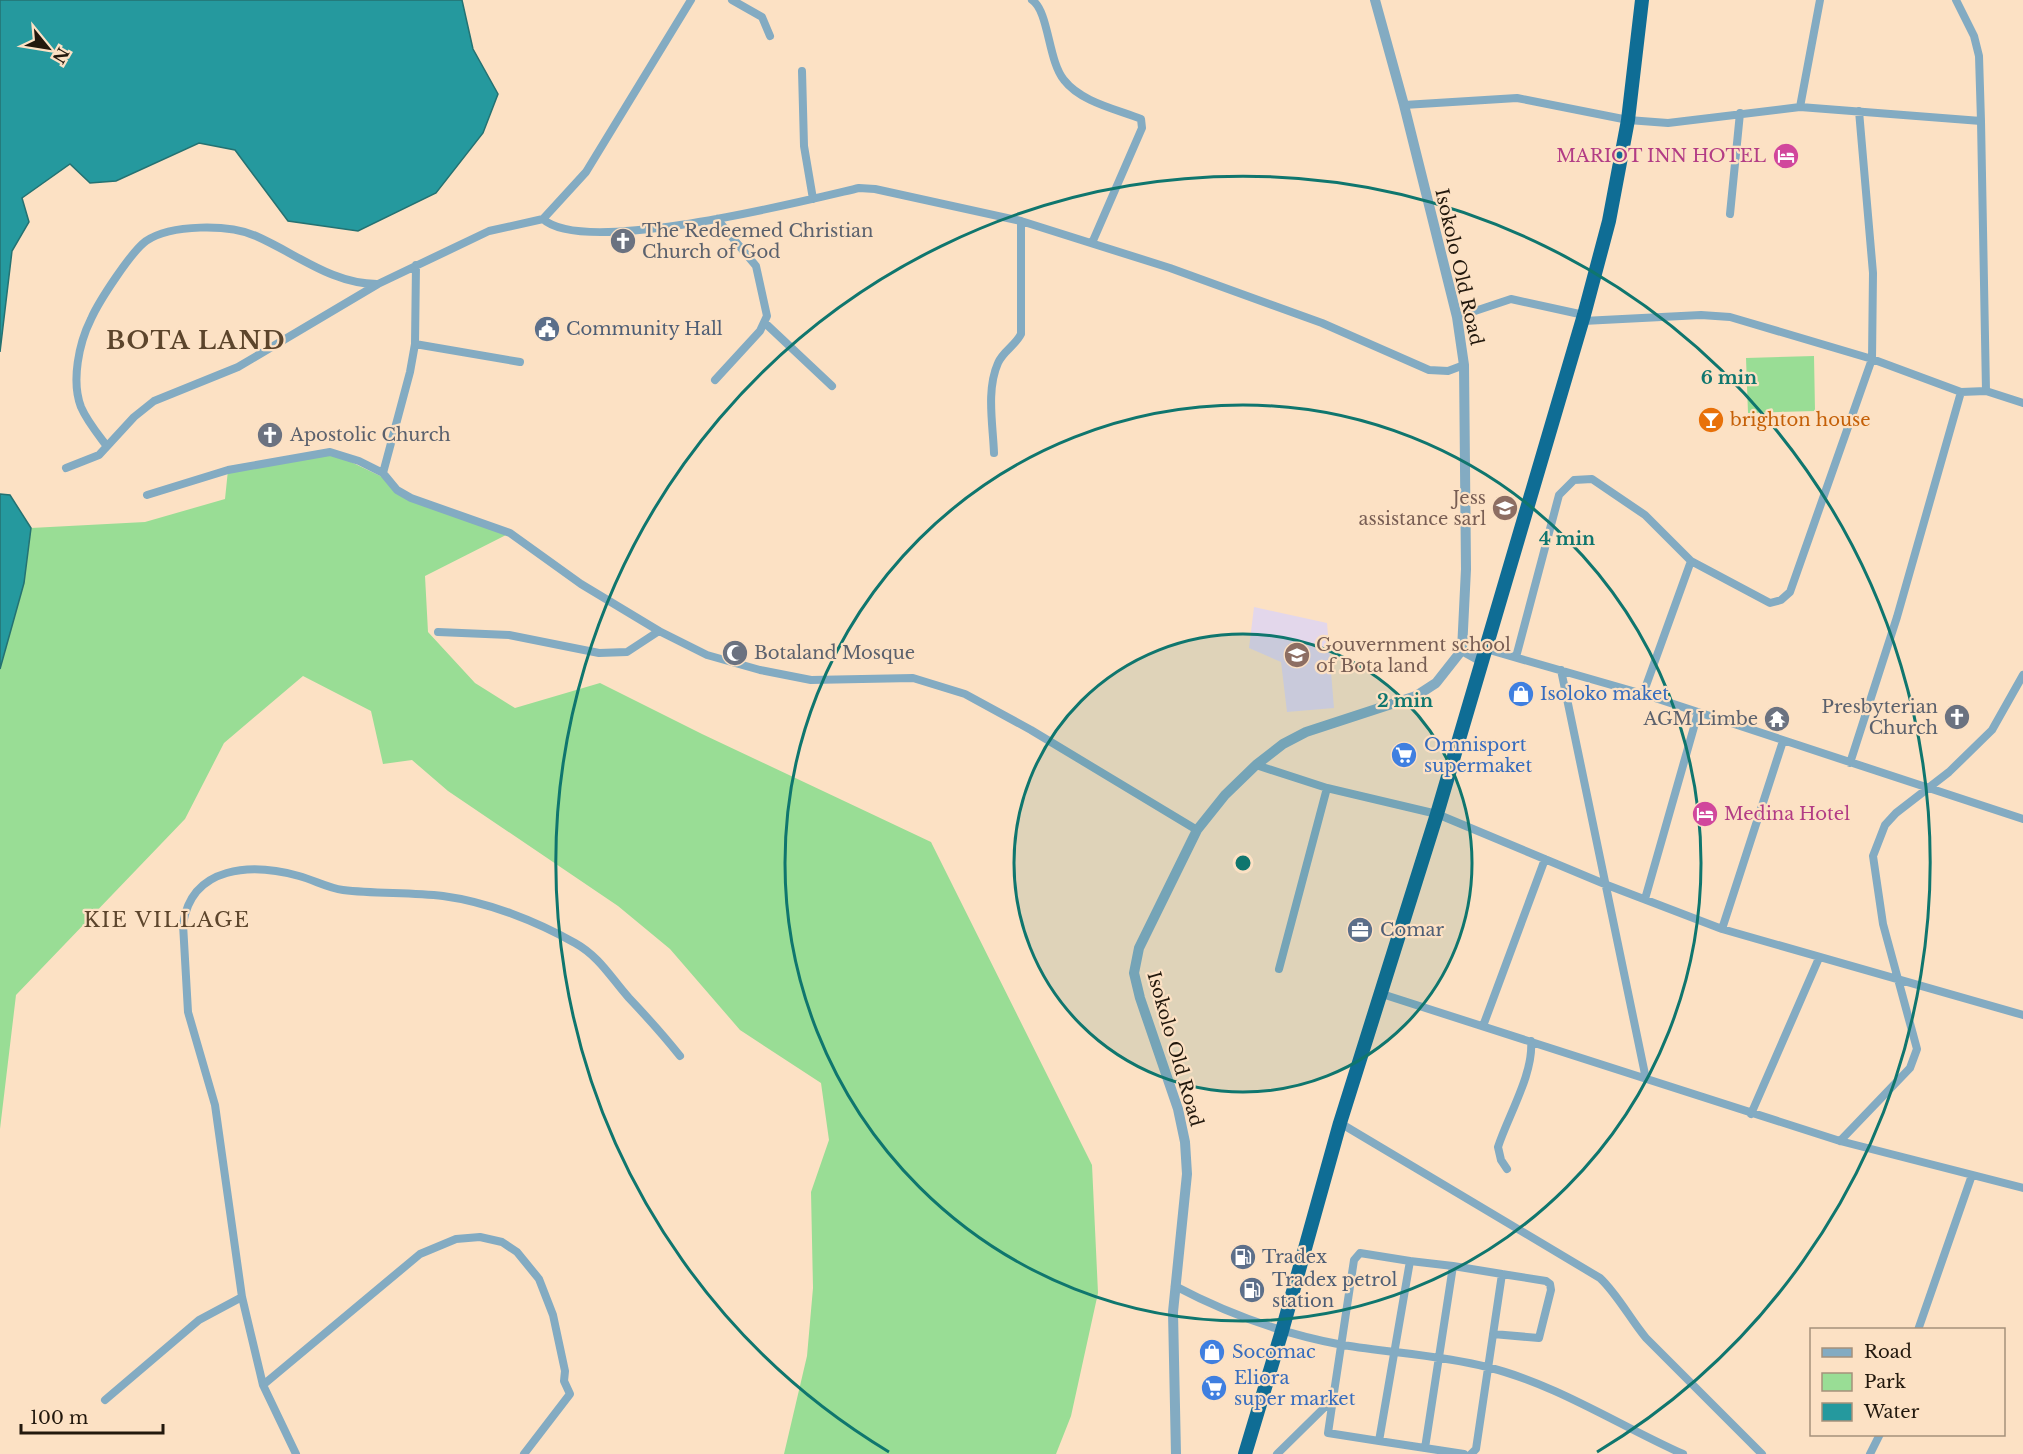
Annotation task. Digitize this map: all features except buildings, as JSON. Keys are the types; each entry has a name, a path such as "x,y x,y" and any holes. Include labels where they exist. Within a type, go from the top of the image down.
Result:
{"highway":[{"path":"1245,1454 1340,1123 1437,814 1584,318 1609,221 1628,120 1642,0"}],"street":[{"path":"66,468 98,456 106,445 154,401 238,367 378,284 489,231 543,219 586,172 691,0"},
{"path":"732,0 762,17 770,36"},
{"path":"1032,0 1040,12 1052,58 1065,82 1078,94 1141,119 1142,128 1092,243"},
{"name":"Isokolo Old Road","path":"1176,1454 1178,1423 1173,1312 1187,1174 1185,1142 1178,1109 1140,998 1134,972 1139,948 1197,830 1225,795 1256,765 1283,744 1306,732 1416,696 1436,683 1462,650 1466,569 1464,365 1457,317 1375,0"},
{"path":"1800,107 1820,0"},
{"path":"1956,0 1974,36 1979,56 1986,391"},
{"path":"802,71 804,146 813,199"},
{"path":"1404,105 1516,98 1628,120 1668,123 1800,107 1981,121"},
{"path":"1516,657 1559,495 1574,480 1592,479 1645,515 1690,561 1770,603 1781,600 1790,592 1872,359 1873,273 1859,111"},
{"path":"1730,214 1740,113"},
{"path":"543,219 549,225 567,229 646,231 717,219 866,188 1021,221 1092,243 1296,313 1429,370 1448,371 1464,365"},
{"path":"715,380 765,323 766,307 756,266 717,219"},
{"path":"994,453 992,379 999,361 1016,345 1021,334 1021,221"},
{"path":"106,445 86,419 78,398 80,353 90,319 134,252 148,240 210,226 236,228 349,282 378,284"},
{"path":"383,473 403,406 415,344 416,265"},
{"path":"1457,317 1487,305 1511,299 1584,318 1730,316 1872,359 1961,392 1986,391 2023,403"},
{"path":"765,323 832,386"},
{"path":"415,344 520,362"},
{"path":"1850,763 1897,617 1961,392"},
{"path":"147,495 228,470 330,452 359,461 383,473 397,490 411,498 510,533 581,584 659,631 708,655 784,676 825,681 896,676 913,678 965,694 1031,730 1197,830"},
{"path":"1643,694 1690,561"},
{"path":"438,632 509,635 599,653 627,652 659,631"},
{"path":"1462,650 1484,655 1516,657 1643,694 2023,819"},
{"path":"1561,670 1646,1079"},
{"path":"1840,1141 1911,1068 1916,1058 1916,1040 1896,978 1873,867 1873,856 1885,825 1992,730 2003,716 2023,675"},
{"path":"1645,899 1698,712"},
{"path":"1722,928 1783,741"},
{"path":"1256,765 1328,788 1437,814 1607,885 1722,928 1819,958 2023,1015"},
{"path":"1279,969 1328,788"},
{"path":"1483,1026 1545,859"},
{"path":"296,1454 263,1385 242,1297 215,1105 190,1020 184,962 186,910 202,885 209,878 239,871 268,870 300,876 343,890 443,896 489,906 574,943 595,956 680,1056"},
{"path":"1751,1114 1819,958"},
{"path":"1382,994 1840,1141 2023,1188"},
{"path":"1507,1169 1501,1160 1498,1147 1529,1064 1532,1053 1531,1041"},
{"path":"1340,1123 1600,1278 1612,1289 1632,1321 1646,1338 1762,1454"},
{"path":"1918,1328 1972,1175"},
{"path":"263,1385 420,1254 456,1239 492,1239 502,1242 517,1252 544,1287 565,1371 564,1381 570,1394 524,1454"},
{"path":"1464,1454 1328,1433 1354,1260 1360,1253 1546,1281 1550,1284 1551,1290 1539,1338 1535,1340 1493,1334"},
{"path":"1379,1441 1410,1261"},
{"path":"1425,1449 1453,1266"},
{"path":"1471,1454 1476,1449 1502,1274"},
{"path":"1175,1286 1230,1313 1282,1331 1342,1344 1487,1367 1535,1381 1683,1454"},
{"path":"105,1400 199,1320 242,1297"},
{"path":"1277,1454 1333,1399"},
{"path":"1870,1454 1879,1436"}],"shaded area":[{"name":"Gouvernment school of Bota land","path":"1254,607 1327,623 1334,708 1287,712 1281,662 1249,648"}],"green space":[{"path":"1814,356 1815,411 1748,413 1746,358"},
{"path":"330,452 395,483 401,492 510,533 425,576 428,632 475,683 515,708 600,683 702,734 931,842 1092,1165 1098,1293 1071,1416 1056,1454 784,1454 807,1356 813,1288 811,1192 829,1140 821,1083 740,1030 670,949 618,906 448,791 412,760 383,764 371,711 303,676 224,743 185,819 16,995 0,1129 0,669 24,583 31,528 145,522 225,499 228,470"}],"water":[{"path":"0,0 462,0 473,49 498,94 483,133 436,193 358,231 288,221 235,150 199,143 116,181 90,183 70,164 22,198 29,222 12,251 0,352"},
{"path":"0,494 10,495 31,528 24,583 0,669"}],"place":[{"name":"MARIOT INN HOTEL","path":"1786,156"},
{"name":"The Redeemed Christian Church of God","path":"623,241"},
{"name":"Community Hall","path":"547,329"},
{"name":"brighton house","path":"1711,420"},
{"name":"Apostolic Church","path":"270,435"},
{"name":"Jess assistance sarl","path":"1505,508"},
{"name":"Botaland Mosque","path":"735,653"},
{"name":"Gouvernment school of Bota land","path":"1297,655"},
{"name":"Isoloko maket","path":"1521,694"},
{"name":"Presbyterian Church","path":"1957,717"},
{"name":"AGM Limbe","path":"1777,719"},
{"name":"Omnisport supermaket","path":"1404,755"},
{"name":"Medina Hotel","path":"1705,814"},
{"name":"Comar","path":"1360,930"},
{"name":"Tradex","path":"1243,1257"},
{"name":"Tradex petrol station","path":"1252,1290"},
{"name":"Socomac","path":"1212,1352"},
{"name":"Eliora super market","path":"1214,1388"}],"district":[{"name":"BOTA LAND","path":"196,341"},
{"name":"KIE VILLAGE","path":"167,920"}]}
